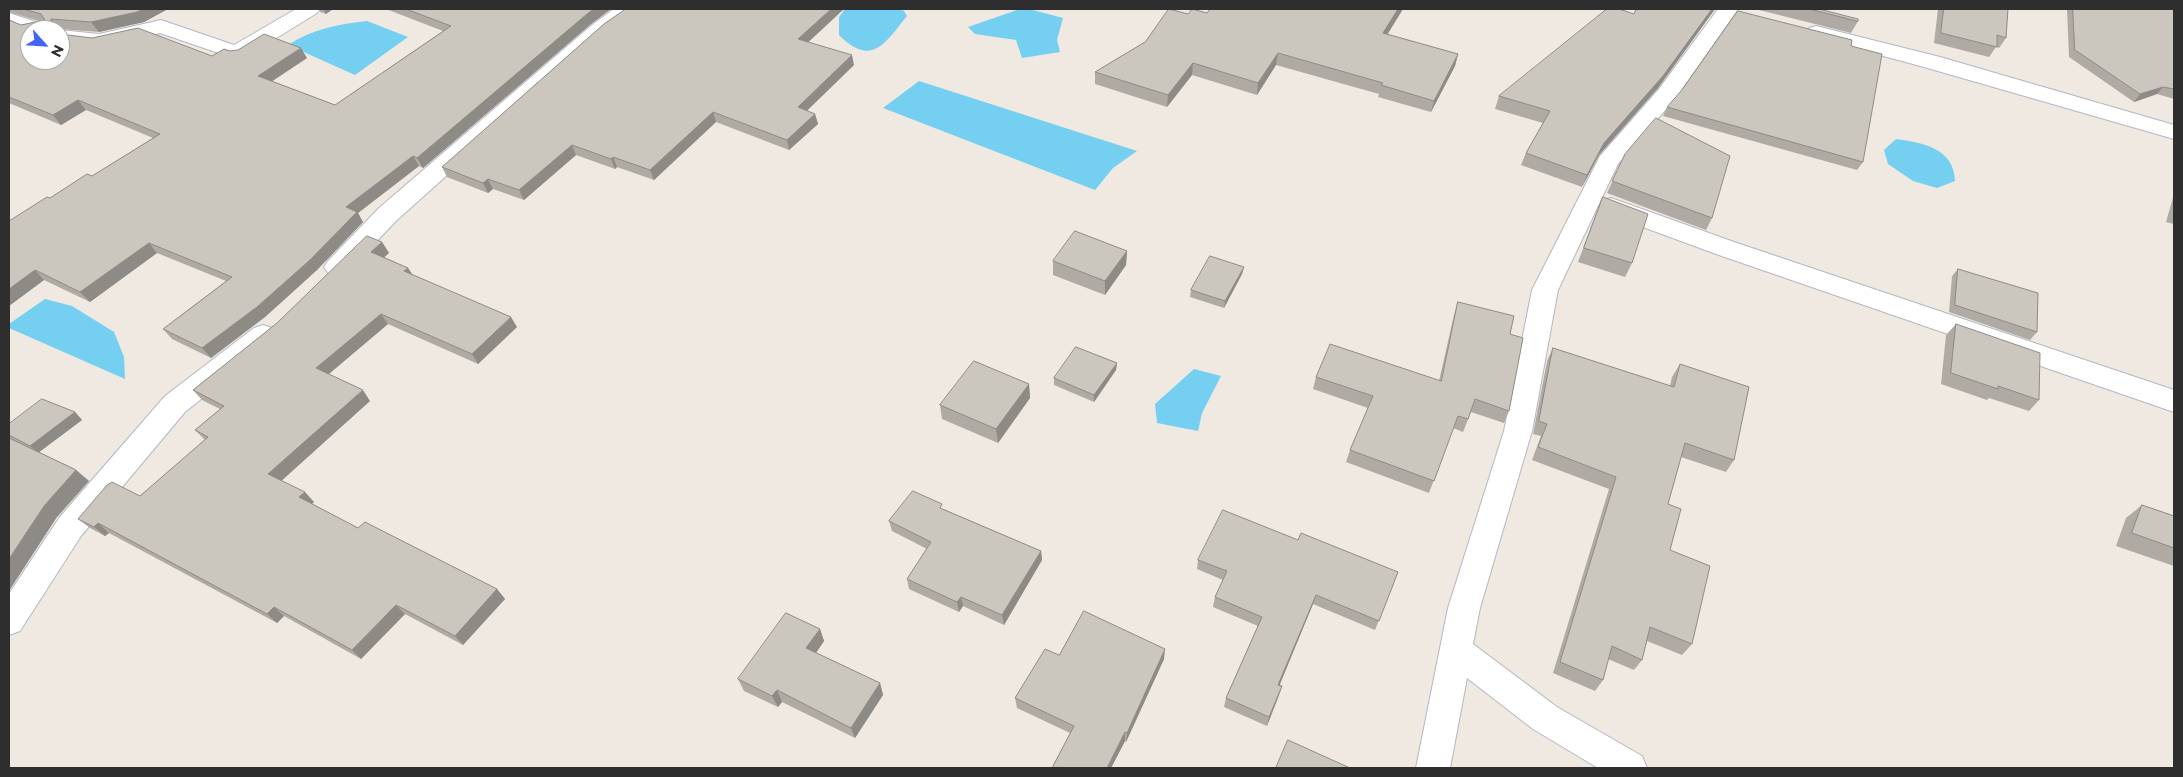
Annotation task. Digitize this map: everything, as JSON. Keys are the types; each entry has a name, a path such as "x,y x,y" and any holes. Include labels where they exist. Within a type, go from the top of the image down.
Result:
{"street":[{"path":"70,37 99,40 161,26 236,53 310,9"},
{"path":"320,283 388,214 592,35 627,9"},
{"path":"1432,768 1464,608 1518,431 1545,290 1608,161 1667,94 1731,10"},
{"path":"1792,26 1932,62 2174,132"},
{"path":"1590,198 1725,248 2174,401"},
{"path":"9,621 70,527 175,404 282,319"},
{"path":"1456,651 1545,718 1630,768"}],"water":[{"path":"845,9 899,9 904,11 907,16 885,43 869,51 860,50 850,45 839,35 839,17"},
{"path":"1020,9 1029,9 1063,18 1057,40 1060,52 1022,58 1016,40 975,34 968,27"},
{"path":"367,21 408,37 355,75 288,45 297,39 326,28"},
{"path":"919,81 1137,151 1113,168 1095,190 883,108"},
{"path":"1896,139 1926,145 1943,154 1953,170 1955,181 1937,188 1913,181 1888,164 1884,150"},
{"path":"45,299 72,306 114,332 124,357 125,379 9,328 9,324"},
{"path":"1194,369 1221,376 1202,413 1198,431 1157,423 1155,404"}],"building":[{"path":"23,9 143,9 91,22 45,20 41,14"},
{"path":"406,9 594,9 417,158 413,156 346,207 357,212 310,260 257,307 202,348 163,329 232,277 149,243 80,292 35,270 9,289 9,221 87,174 92,176 160,134 78,100 53,115 9,97 9,20 20,25 20,70 70,70 70,35 92,38 138,28 212,56 224,49 230,51 238,50 264,34 301,48 258,76 335,105 451,26"},
{"path":"626,9 831,9 798,39 852,55 798,107 815,114 787,140 713,112 650,170 572,145 519,190 488,179 483,183 442,167 604,24"},
{"path":"1169,9 1188,14 1192,9 1207,13 1210,9 1398,9 1383,33 1458,54 1434,101 1381,85 1383,83 1278,53 1258,83 1193,63 1168,95 1095,72 1145,42"},
{"path":"1607,9 1619,9 1634,14 1636,9 1712,9 1663,76 1604,143 1587,175 1526,153 1550,111 1499,96"},
{"path":"1810,9 1819,9 1858,19 1858,21"},
{"path":"1944,9 2008,9 2006,38 1997,35 1997,47 1941,33"},
{"path":"2073,9 2174,10 2174,89 2163,87 2140,94 2075,50"},
{"path":"1738,11 1852,40 1851,46 1882,54 1863,162 1667,107 1681,91"},
{"path":"1656,118 1730,156 1712,218 1612,181 1625,154"},
{"path":"1603,197 1648,214 1632,263 1584,248"},
{"path":"1075,231 1127,251 1105,281 1053,261"},
{"path":"367,236 382,242 371,252 408,268 404,271 511,317 472,354 381,314 316,368 363,390 268,474 305,492 299,497 358,528 365,522 497,589 455,636 396,605 352,650 274,607 267,614 98,523 94,527 78,519 107,485 112,482 140,496 208,437 195,430 224,406 193,390 277,323"},
{"path":"1210,256 1244,267 1225,301 1191,290"},
{"path":"1958,269 2038,293 2037,332 1955,305"},
{"path":"1458,302 1514,316 1510,334 1523,338 1509,411 1475,399 1468,419 1458,416 1434,481 1350,450 1373,396 1316,377 1330,344 1441,381"},
{"path":"1956,324 2040,353 2039,400 1998,386 1998,389 1951,373"},
{"path":"1076,347 1117,363 1094,395 1054,378"},
{"path":"1553,348 1674,387 1680,364 1749,387 1734,460 1685,443 1668,504 1681,509 1670,550 1710,566 1692,644 1650,627 1642,660 1612,646 1603,680 1560,662 1616,477 1538,447 1547,424 1539,421"},
{"path":"974,361 1029,384 996,429 940,405"},
{"path":"42,399 75,412 30,446 9,435 9,424"},
{"path":"9,438 76,470 44,506 9,559"},
{"path":"913,491 942,504 940,508 1041,551 1002,615 961,597 957,602 907,579 931,542 889,521"},
{"path":"2142,505 2174,516 2174,548 2132,533"},
{"path":"1223,510 1298,540 1301,533 1398,572 1379,621 1316,595 1278,685 1282,686 1269,717 1226,698 1262,617 1215,597 1227,571 1198,560"},
{"path":"1084,611 1165,649 1127,733 1125,732 1107,768 1052,768 1074,726 1015,698 1045,649 1059,655"},
{"path":"786,613 820,629 806,648 880,683 851,728 777,690 772,696 738,679"},
{"path":"1288,740 1350,768 1276,768"}]}
